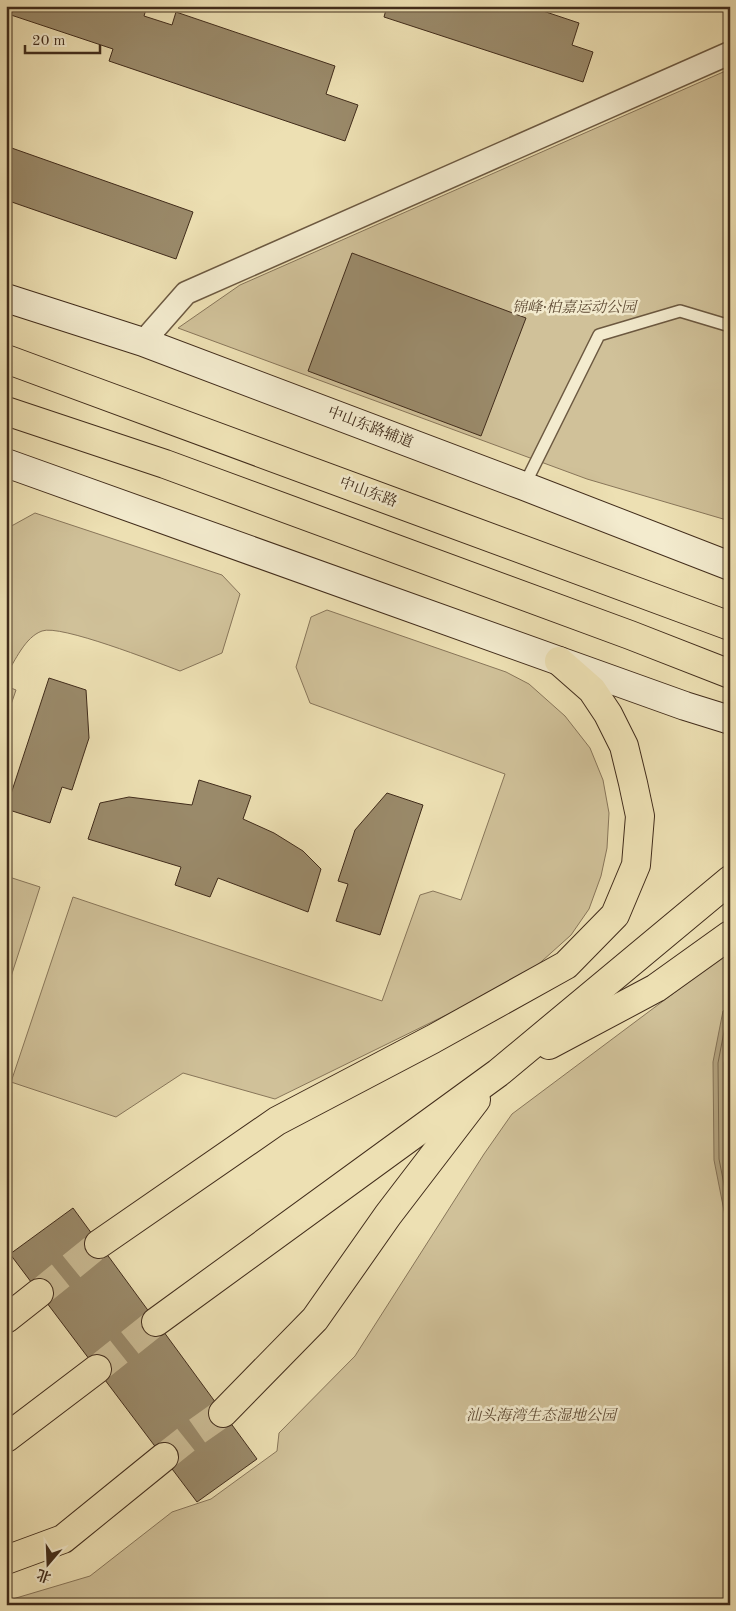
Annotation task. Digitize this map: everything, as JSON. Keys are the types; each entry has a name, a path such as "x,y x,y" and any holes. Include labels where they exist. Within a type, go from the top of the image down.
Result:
{"highway":[{"name":"中山东路","path":"6,359 730,626"},
{"path":"6,412 165,464 730,674"},
{"path":"99,1244 277,1121 433,1039 566,965 614,915 636,865 640,816 633,783 624,746 608,714 592,690 559,660"},
{"path":"156,1322 498,1073 730,880"},
{"path":"224,1413 314,1319 394,1207 498,1073 656,988 730,934"},
{"path":"6,1319 39,1292"},
{"path":"6,1438 97,1369"},
{"path":"6,1560 63,1539 164,1457"}],"street":[{"path":"143,342 186,293 730,53"},
{"name":"中山东路辅道","path":"6,298 143,342 730,566"},
{"path":"6,462 730,720"}],"lane":[{"path":"524,486 600,335 680,311 730,326"}],"green space":[{"name":"锦峰·柏嘉运动公园","path":"730,69 730,521 587,479 178,328 240,285"},
{"path":"35,513 222,575 240,594 222,653 180,671 87,638 52,630 42,631 30,638 6,675 6,529"},
{"path":"327,610 506,672 529,684 565,716 590,748 603,780 609,813 607,848 601,876 589,909 571,935 532,970 487,995 275,1099 183,1073 116,1117 11,1082 73,897 382,1001 420,895 433,891 461,900 505,774 310,703 296,667 311,617"},
{"path":"6,686 16,690 6,719"},
{"path":"6,876 40,887 6,992"},
{"name":"汕头海湾生态湿地公园","path":"730,951 730,1605 6,1605 6,1601 90,1576 172,1512 211,1499 277,1451 279,1433 355,1356 484,1154 512,1114"}],"water":[{"path":"730,1008 730,1241 714,1160 713,1062 723,1011"}],"building":[{"path":"10,6 147,6 144,16 172,25 176,12 335,66 326,94 358,105 345,141 109,61 113,49 8,14"},
{"path":"387,6 528,6 579,23 572,45 593,52 583,82 384,17"},
{"path":"6,146 193,212 176,259 6,200"},
{"path":"352,253 526,318 481,436 308,371"},
{"path":"49,678 86,690 89,738 72,790 62,787 50,823 6,809"},
{"path":"199,780 251,796 243,819 274,833 303,851 321,869 308,912 218,878 210,897 175,885 181,867 88,839 100,803 129,797 192,805"},
{"path":"387,793 423,805 380,935 336,921 348,884 338,881 355,830"},
{"path":"73,1208 257,1459 197,1502 10,1254"}],"tunnel":[{"path":"39,1293 99,1244"},
{"path":"97,1369 156,1322"},
{"path":"164,1457 223,1413"}]}
